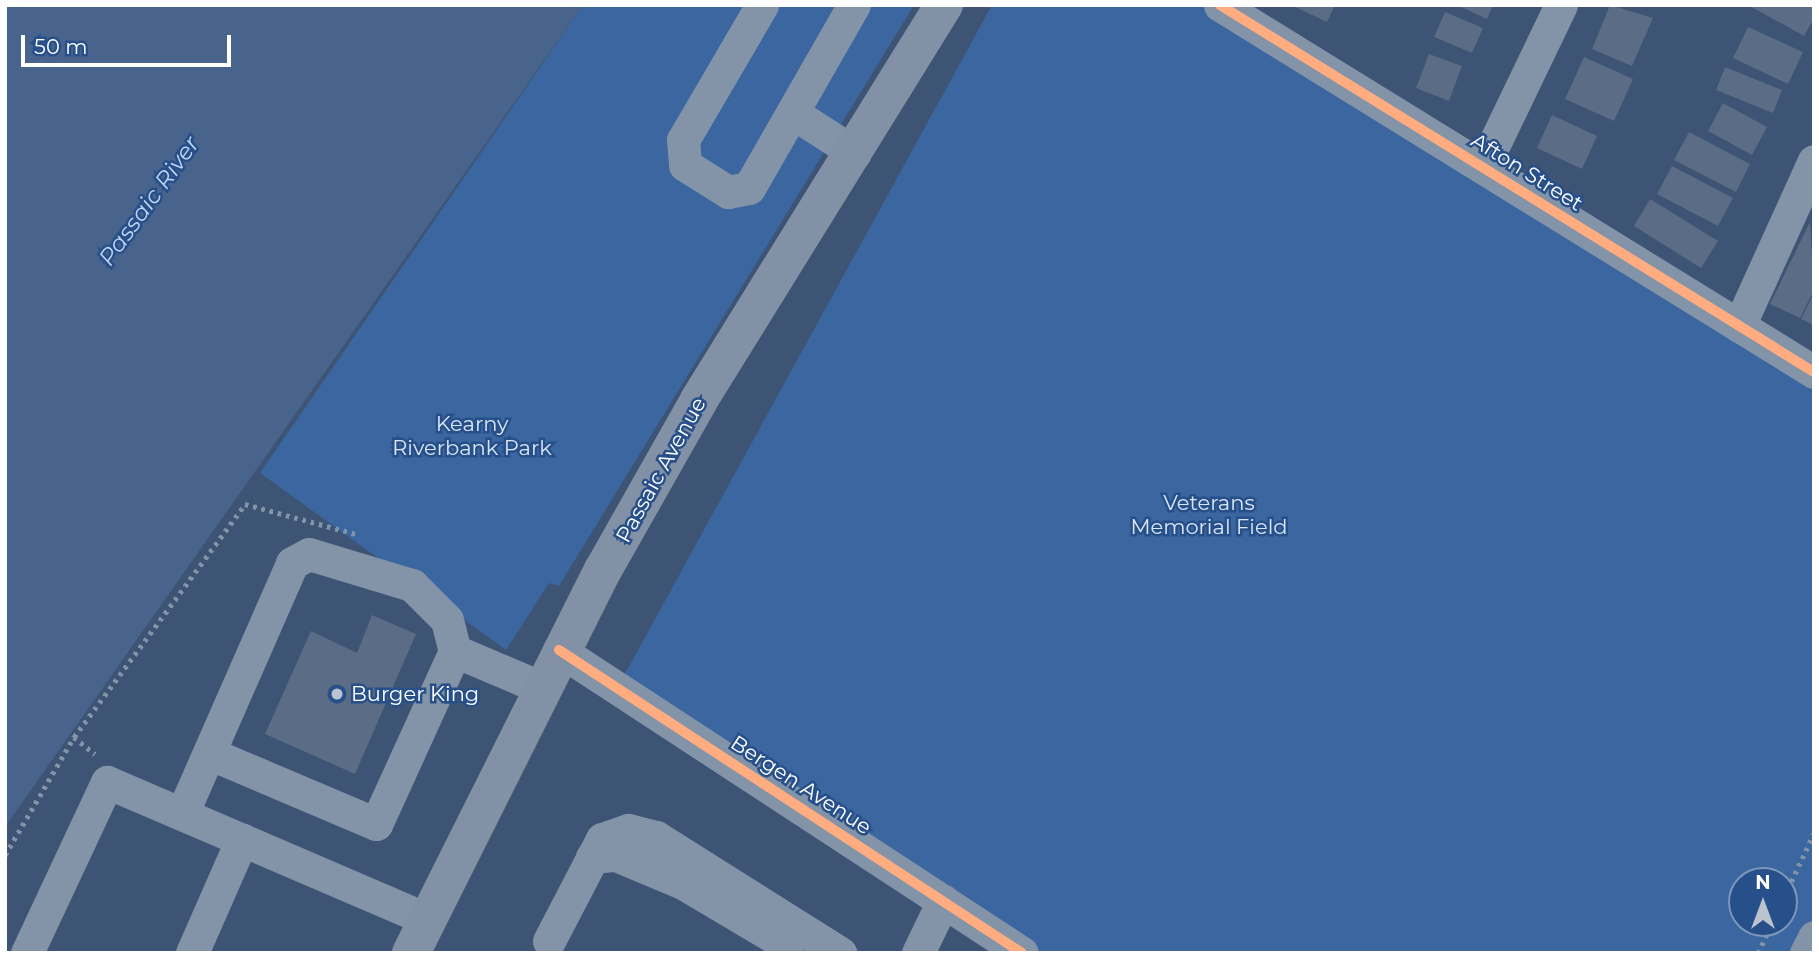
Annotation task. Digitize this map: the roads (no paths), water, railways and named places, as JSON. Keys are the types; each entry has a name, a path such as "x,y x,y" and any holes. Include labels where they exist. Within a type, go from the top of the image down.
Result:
{"main road":[{"name":"Passaic Avenue","path":"411,953 425,918 559,650 699,400 855,153 944,5"}],"street":[{"path":"762,5 683,140 682,156 728,192 741,192 796,115 854,5"},
{"path":"1483,167 1561,5"},
{"name":"Afton Street","path":"1230,8 1814,372"},
{"path":"796,115 855,153"},
{"path":"1739,326 1814,161"},
{"path":"182,814 292,563 309,554 412,585 447,620 454,651 376,824 209,753"},
{"name":"Bergen Avenue","path":"559,650 1022,953"},
{"path":"454,651 540,687"},
{"path":"27,953 107,782 425,918"},
{"path":"549,941 602,839 628,831 656,837 835,950"},
{"path":"192,953 242,839"},
{"path":"592,858 616,855 683,883 774,937 787,953"},
{"path":"918,953 943,901"},
{"path":"1807,953 1814,937"}],"water":[{"name":"Passaic River","path":"5,5 583,5 5,827"}],"place":[{"name":"Burger King","path":"337,694"}],"park label":[{"name":"Kearny Riverbank Park","path":"472,436"},
{"name":"Veterans Memorial Field","path":"1209,515"}]}
